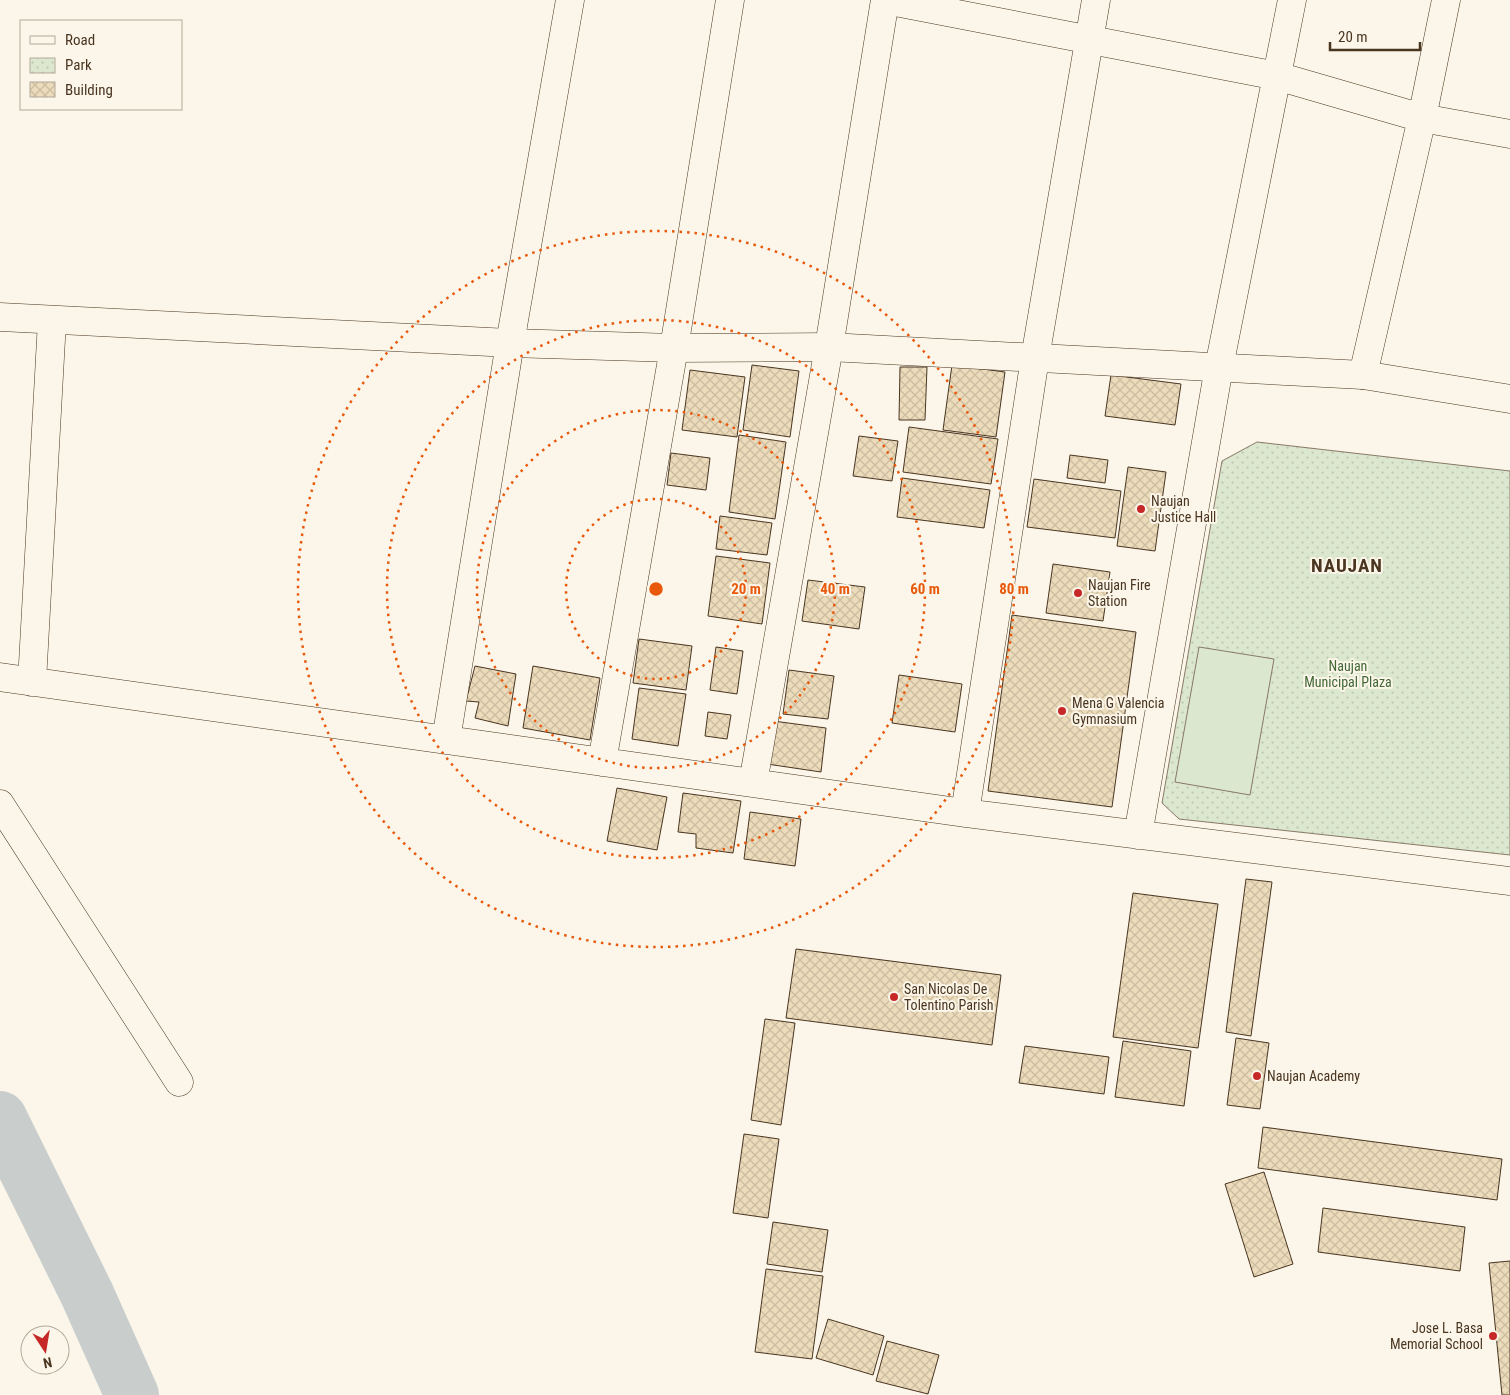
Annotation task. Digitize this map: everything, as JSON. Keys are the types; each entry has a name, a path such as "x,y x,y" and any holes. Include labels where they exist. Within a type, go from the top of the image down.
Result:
{"street":[{"path":"446,740 510,343 570,0"},
{"path":"602,762 674,348 730,0"},
{"path":"753,783 829,347 884,0 1277,76 1422,118 1510,134"},
{"path":"965,813 1036,358 1096,0"},
{"path":"1138,835 1218,367 1292,0"},
{"path":"1363,375 1422,118 1446,0"},
{"path":"0,317 510,343 674,348 829,347 1218,367 1363,375 1510,399"},
{"path":"32,682 52,321"},
{"path":"0,677 965,813 1510,881"},
{"path":"0,804 179,1082"}],"green space":[{"name":"Naujan Municipal Plaza","path":"1257,442 1510,471 1510,855 1179,819 1162,803 1222,461"},
{"path":"1199,647 1274,659 1250,795 1175,782"}],"building":[{"path":"752,365 799,371 790,437 743,430"},
{"path":"952,365 1005,372 996,437 943,430"},
{"path":"900,367 927,367 925,420 899,420"},
{"path":"690,370 745,377 737,437 682,430"},
{"path":"1111,375 1181,384 1175,425 1105,416"},
{"path":"909,427 998,439 991,484 903,472"},
{"path":"739,435 786,442 775,519 729,512"},
{"path":"859,436 898,441 892,481 853,476"},
{"path":"671,453 710,458 706,490 667,485"},
{"path":"1070,455 1108,460 1105,483 1067,478"},
{"name":"Naujan Justice Hall","path":"1128,467 1166,472 1155,551 1117,546"},
{"path":"902,478 990,490 984,528 897,517"},
{"path":"1034,479 1121,491 1115,538 1027,527"},
{"path":"720,516 772,523 767,555 716,549"},
{"path":"716,556 770,563 762,624 708,616"},
{"name":"Naujan Fire Station","path":"1053,564 1110,572 1103,621 1046,613"},
{"path":"808,580 865,587 859,629 802,621"},
{"name":"Mena G Valencia Gymnasium","path":"1012,615 1136,632 1112,807 988,791"},
{"path":"639,639 692,646 686,690 633,683"},
{"path":"716,647 743,651 737,694 710,690"},
{"path":"475,666 516,674 508,726 475,718 479,702 466,701"},
{"path":"533,666 600,678 590,740 523,728"},
{"path":"789,670 834,676 828,719 783,714"},
{"path":"899,675 962,684 955,732 892,723"},
{"path":"639,688 686,694 678,746 632,739"},
{"path":"708,712 731,715 727,739 705,736"},
{"path":"773,721 826,728 821,772 767,764"},
{"path":"617,788 667,797 657,850 607,841"},
{"path":"683,793 741,801 733,853 696,848 696,834 678,832"},
{"path":"750,812 801,819 795,866 744,859"},
{"path":"1246,879 1272,882 1251,1036 1226,1032"},
{"path":"1133,893 1218,904 1198,1048 1113,1037"},
{"name":"San Nicolas De Tolentino Parish","path":"796,949 1001,975 992,1045 786,1018"},
{"path":"765,1019 795,1023 781,1125 751,1120"},
{"path":"1236,1038 1269,1043 1260,1109 1227,1105"},
{"path":"1123,1041 1191,1051 1184,1106 1115,1097"},
{"path":"1025,1046 1109,1057 1104,1094 1019,1083"},
{"path":"1263,1127 1502,1159 1497,1200 1258,1168"},
{"path":"744,1134 779,1139 768,1218 733,1213"},
{"path":"1264,1172 1293,1264 1254,1277 1225,1184"},
{"path":"1323,1208 1465,1227 1460,1271 1318,1252"},
{"path":"773,1222 828,1230 822,1272 767,1264"},
{"path":"1510,1261 1510,1395 1502,1395 1489,1263"},
{"path":"766,1269 823,1276 812,1359 755,1352"},
{"path":"828,1319 884,1336 873,1375 816,1358"},
{"path":"887,1341 939,1355 928,1394 876,1381"}],"waterway":[{"path":"0,1118 87,1294 132,1395"}],"place":[{"name":"Naujan Justice Hall","path":"1141,509"},
{"name":"Naujan Fire Station","path":"1078,593"},
{"name":"Mena G Valencia Gymnasium","path":"1062,711"},
{"name":"San Nicolas De Tolentino Parish","path":"894,997"},
{"name":"Naujan Academy","path":"1257,1076"},
{"name":"Jose L. Basa Memorial School","path":"1493,1336"}],"district":[{"name":"NAUJAN","path":"1347,565"}]}
